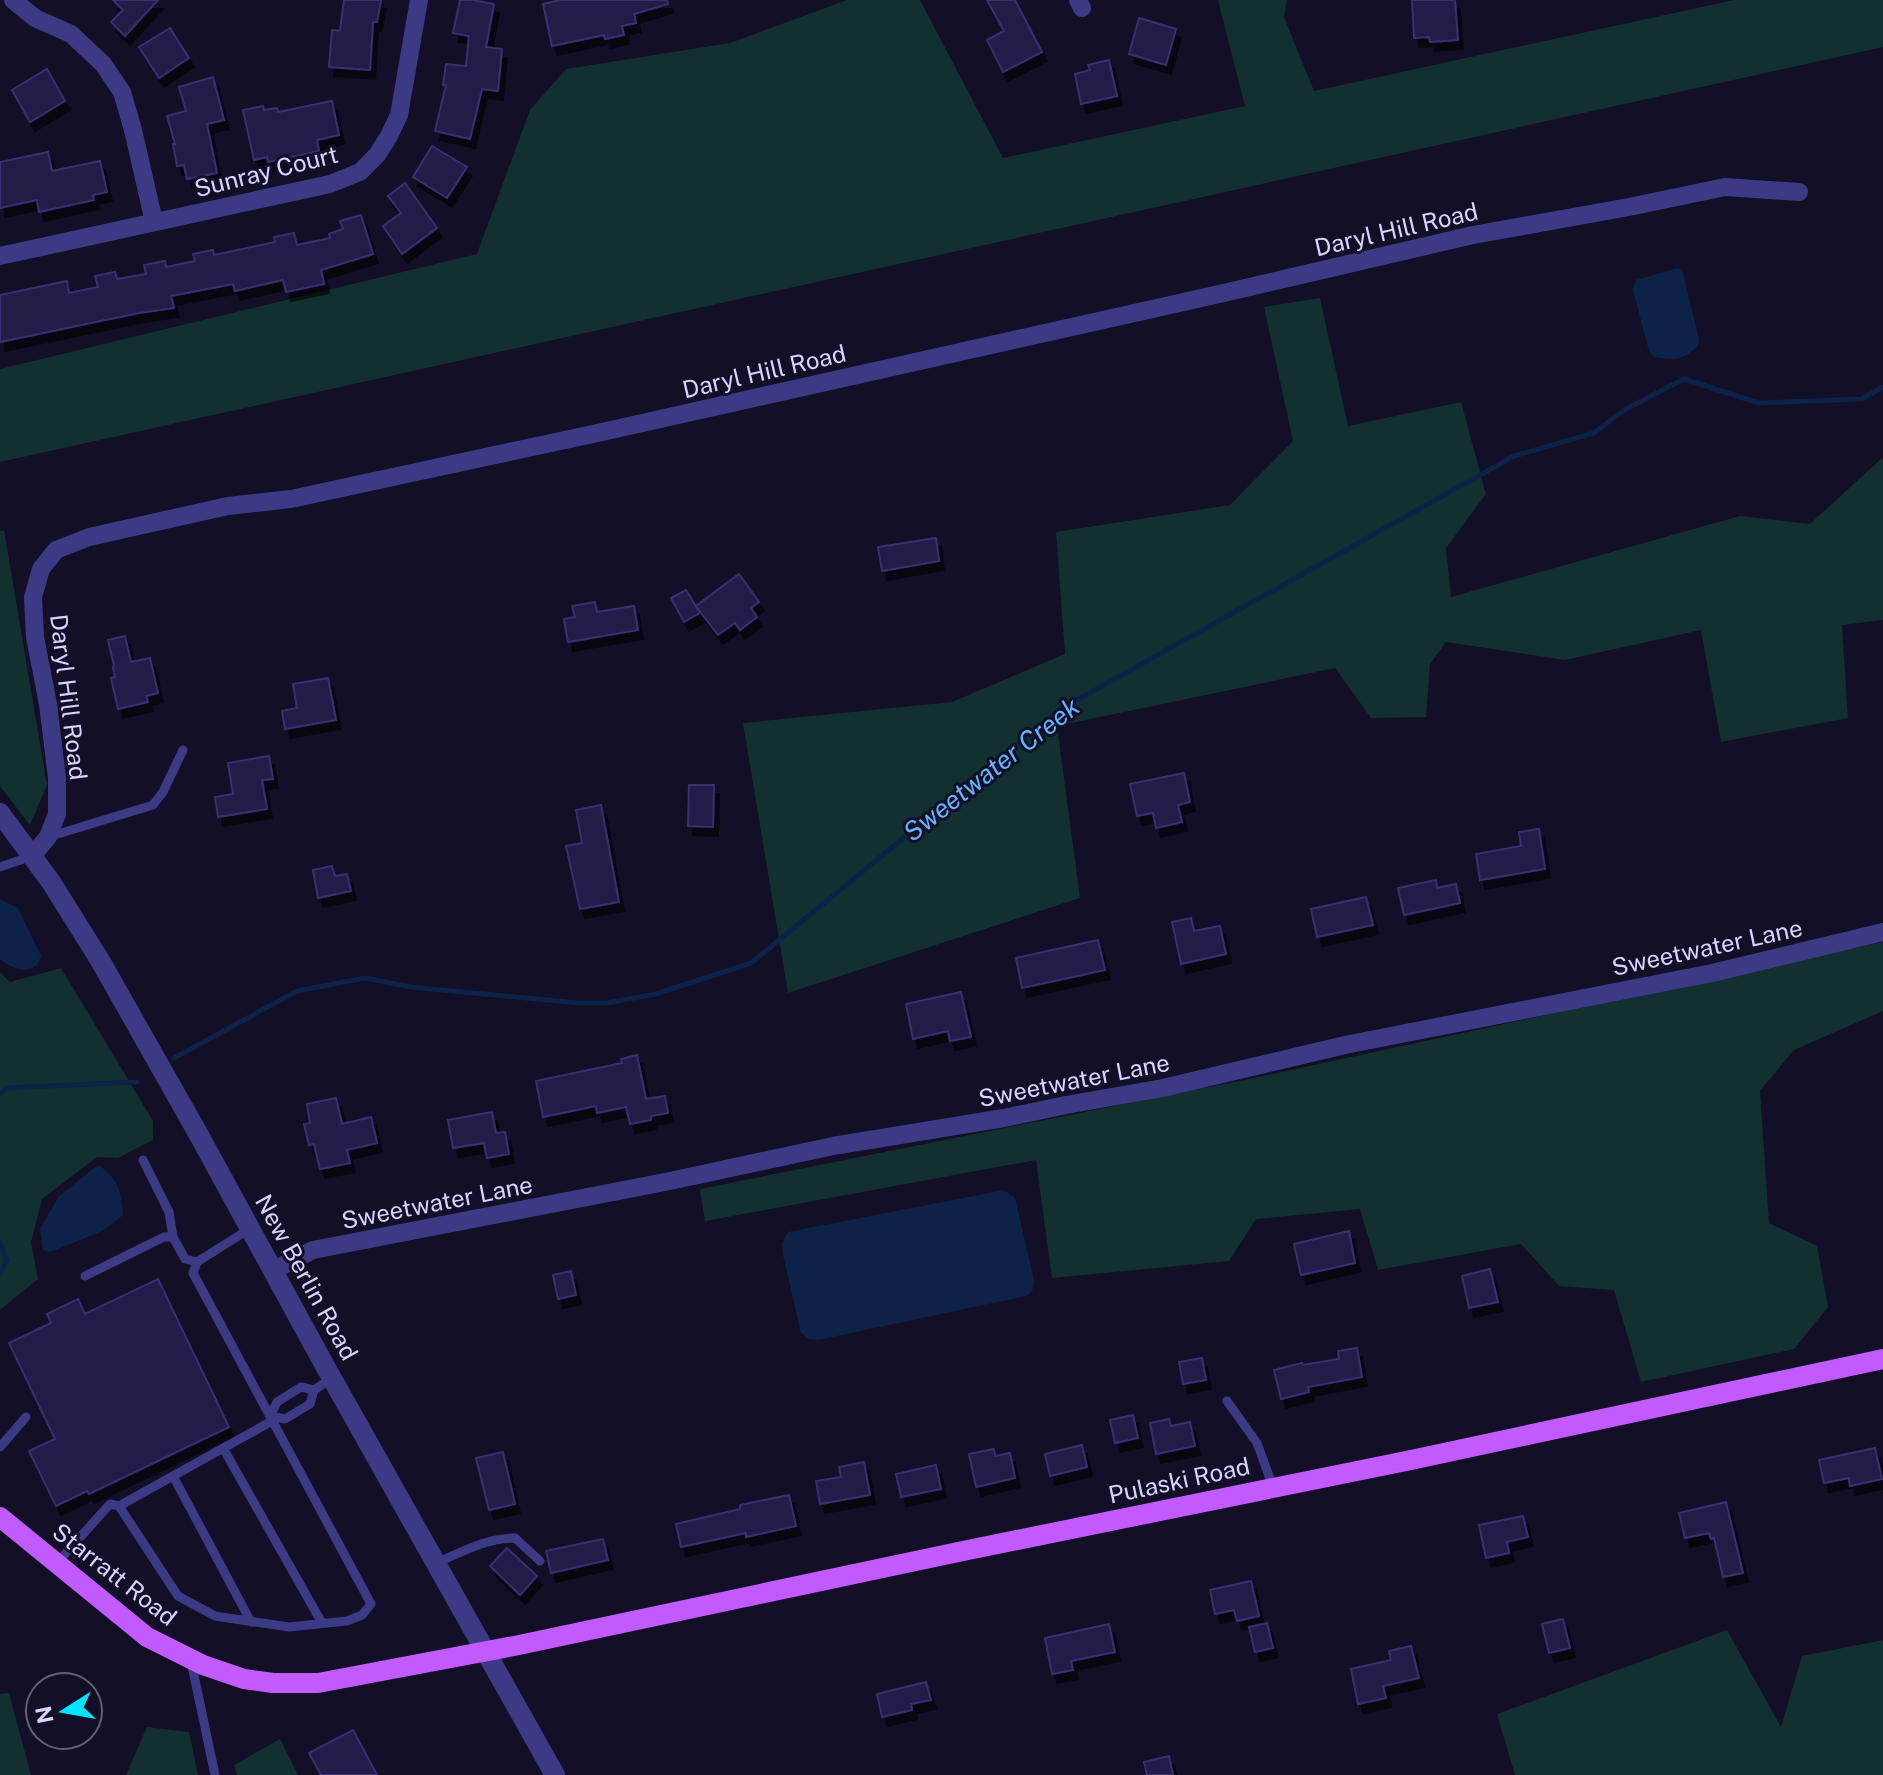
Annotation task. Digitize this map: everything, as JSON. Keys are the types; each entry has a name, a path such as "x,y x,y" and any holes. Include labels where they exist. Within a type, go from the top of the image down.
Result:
{"main road":[{"name":"Pulaski Road","path":"486,1652 1883,1359"},
{"name":"Starratt Road","path":"0,1517 147,1637 191,1659 244,1679 273,1683 318,1683 486,1652"}],"street":[{"path":"13,0 35,18 71,34 103,64 122,92 154,222"},
{"name":"Sunray Court","path":"0,256 330,184 360,172 377,155 399,115 419,0"},
{"name":"Daryl Hill Road","path":"32,856 48,837 57,814 57,778 48,704 35,637 33,597 41,569 56,550 89,537 228,506 291,499 602,432 1473,235 1725,187 1799,192"},
{"name":"New Berlin Road","path":"0,813 51,882 101,962 555,1775"},
{"name":"Sweetwater Lane","path":"274,1270 313,1250 833,1146 1163,1088 1345,1045 1712,973 1883,932"}],"lane":[{"path":"48,837 153,805 163,792 183,750"},
{"path":"0,867 32,856"},
{"path":"143,1160 169,1212 173,1237 185,1259 197,1262"},
{"path":"119,1506 178,1596 215,1616 289,1627 347,1621 362,1615 371,1604 193,1273 197,1262 251,1228"},
{"path":"85,1276 164,1237 173,1237"},
{"path":"57,1563 110,1504 119,1506 271,1419 285,1419 310,1404 314,1390 332,1378"},
{"path":"271,1419 277,1402 301,1387 314,1390"},
{"path":"1227,1401 1257,1443 1273,1487"},
{"path":"0,1447 26,1417"},
{"path":"223,1448 322,1623"},
{"path":"173,1476 251,1622"},
{"path":"436,1563 498,1538 515,1538 540,1561"},
{"path":"191,1659 215,1775"}],"green space":[{"path":"847,0 920,0 1003,158 1245,106 1218,0 1287,0 1284,17 1314,91 1734,0 1883,0 1883,47 0,462 0,369 477,254 530,110 566,69 730,43"},
{"path":"1320,298 1348,426 1461,402 1486,494 1446,548 1451,597 1740,516 1810,524 1883,457 1883,620 1842,625 1848,718 1721,742 1701,630 1565,660 1446,642 1430,664 1426,717 1371,718 1335,668 1057,726 1080,898 788,993 743,723 952,702 1065,654 1056,532 1230,505 1293,441 1264,307"},
{"path":"4,530 47,785 30,825 0,786 0,531"},
{"path":"1883,942 1883,1011 1794,1050 1760,1091 1769,1223 1817,1246 1828,1307 1794,1349 1641,1382 1614,1290 1559,1286 1521,1244 1378,1270 1360,1209 1256,1219 1229,1261 1052,1278 1036,1160 705,1221 700,1189 1249,1079"},
{"path":"61,968 153,1121 153,1140 118,1158 97,1157 42,1199 31,1242 38,1279 0,1310 0,972 10,982"},
{"path":"1727,1630 1781,1727 1802,1656 1883,1640 1883,1775 1515,1775 1497,1714"},
{"path":"9,1693 31,1775 0,1775 0,1694"},
{"path":"147,1727 189,1732 198,1775 126,1775"},
{"path":"280,1739 298,1775 237,1775 234,1765"}],"water":[{"path":"1678,268 1683,273 1698,346 1678,358 1654,357 1649,351 1633,290 1636,280"},
{"path":"0,899 18,908 41,956 29,970 17,969 0,959"},
{"path":"98,1165 110,1174 117,1186 123,1215 103,1231 50,1252 43,1250 40,1229 59,1196"},
{"path":"999,1191 1015,1198 1034,1280 1033,1289 1026,1296 818,1340 808,1339 801,1333 783,1255 782,1243 788,1232"}],"building":[{"path":"113,0 158,0 125,36 111,22 123,10"},
{"path":"344,0 381,0 377,22 373,22 370,70 329,67 332,30 340,31"},
{"path":"460,0 494,4 486,47 502,49 498,91 482,89 470,139 435,131 446,85 443,85 446,64 466,66 469,36 453,33"},
{"path":"560,0 667,0 668,4 634,14 636,23 622,26 624,35 605,39 604,35 552,46 543,4"},
{"path":"987,0 1015,0 1042,52 1003,72 987,40 1004,31"},
{"path":"1412,0 1455,0 1458,40 1430,42 1429,37 1414,38"},
{"path":"1139,18 1176,29 1166,65 1129,54"},
{"path":"170,28 189,58 159,78 139,47"},
{"path":"1109,60 1117,96 1081,104 1075,74 1090,70 1088,65"},
{"path":"47,69 65,101 30,122 12,90"},
{"path":"213,77 224,120 207,124 217,173 187,179 184,165 177,166 167,116 186,111 179,87"},
{"path":"332,101 339,135 317,140 319,151 268,162 267,157 254,160 243,110 263,106 264,110 277,108 278,112"},
{"path":"432,146 467,167 447,198 413,177"},
{"path":"48,152 52,171 100,161 107,192 93,195 94,200 39,212 37,200 0,208 0,162"},
{"path":"405,183 437,228 402,254 383,226 401,213 388,196"},
{"path":"361,215 373,254 321,270 324,284 286,292 283,280 235,291 233,284 171,296 174,308 0,342 0,295 67,281 69,293 98,287 95,276 115,272 117,279 146,274 144,265 165,261 166,267 195,261 193,254 213,250 214,255 275,242 274,237 294,233 297,245 330,238 329,234 343,229 340,221"},
{"path":"936,538 939,561 882,571 878,547"},
{"path":"739,574 759,602 751,608 757,617 740,630 735,623 718,635 696,606"},
{"path":"686,590 700,613 684,622 671,598"},
{"path":"595,602 597,612 634,606 638,630 568,642 564,619 575,617 572,606"},
{"path":"125,636 131,662 150,658 158,693 146,696 148,702 118,709 111,678 115,677 108,640"},
{"path":"328,678 336,720 285,729 282,711 297,708 293,684"},
{"path":"269,756 273,779 262,780 267,809 218,817 215,797 233,794 228,763"},
{"path":"1184,773 1190,802 1178,805 1182,822 1156,828 1153,813 1137,816 1130,784"},
{"path":"689,785 714,785 713,827 688,826"},
{"path":"601,805 619,902 580,909 566,846 582,843 576,810"},
{"path":"1539,829 1545,869 1480,880 1476,854 1521,846 1519,832"},
{"path":"332,866 335,876 347,874 351,891 318,898 313,870"},
{"path":"1436,880 1437,888 1456,884 1460,903 1404,915 1398,888"},
{"path":"1366,897 1373,925 1317,937 1311,909"},
{"path":"1191,918 1194,931 1220,926 1226,954 1181,964 1172,922"},
{"path":"1098,940 1105,970 1022,988 1016,958"},
{"path":"961,992 971,1037 950,1041 948,1031 913,1039 906,1004"},
{"path":"637,1055 646,1099 665,1096 668,1113 630,1124 626,1107 597,1113 596,1106 543,1117 536,1081 622,1063 621,1059"},
{"path":"336,1098 342,1124 371,1117 377,1143 347,1150 350,1163 320,1169 314,1144 309,1145 304,1124 310,1123 307,1104"},
{"path":"492,1112 496,1133 505,1132 509,1154 487,1158 484,1143 453,1148 448,1120"},
{"path":"1349,1231 1355,1263 1301,1275 1294,1244"},
{"path":"1490,1269 1498,1302 1469,1308 1462,1276"},
{"path":"571,1271 576,1295 558,1299 553,1275"},
{"path":"158,1279 229,1427 89,1494 87,1491 56,1506 29,1451 55,1439 9,1343 51,1323 47,1314 78,1299 85,1314"},
{"path":"1357,1348 1362,1377 1308,1387 1309,1392 1281,1399 1274,1370 1339,1359 1338,1351"},
{"path":"1202,1358 1206,1380 1183,1384 1179,1362"},
{"path":"1133,1415 1138,1438 1115,1443 1110,1420"},
{"path":"1169,1419 1171,1426 1190,1422 1195,1446 1156,1454 1150,1423"},
{"path":"1082,1445 1087,1467 1050,1476 1045,1454"},
{"path":"1875,1448 1882,1479 1850,1486 1849,1478 1824,1483 1819,1460"},
{"path":"994,1449 995,1456 1010,1453 1015,1478 976,1487 969,1454"},
{"path":"503,1452 515,1504 489,1510 476,1458"},
{"path":"864,1462 870,1495 820,1504 816,1481 841,1477 839,1467"},
{"path":"936,1465 941,1489 901,1497 896,1474"},
{"path":"789,1495 796,1526 681,1547 676,1524 740,1509 740,1505"},
{"path":"1726,1502 1743,1573 1723,1577 1714,1538 1711,1539 1709,1533 1685,1538 1679,1513"},
{"path":"1523,1516 1528,1537 1507,1542 1509,1553 1486,1558 1479,1525"},
{"path":"603,1539 608,1560 551,1573 546,1551"},
{"path":"507,1548 537,1576 520,1595 490,1566"},
{"path":"1251,1581 1259,1616 1237,1621 1234,1610 1215,1614 1210,1590"},
{"path":"1563,1619 1570,1648 1549,1653 1542,1624"},
{"path":"1267,1623 1273,1648 1255,1652 1249,1627"},
{"path":"1109,1624 1115,1652 1071,1661 1073,1670 1052,1674 1045,1638"},
{"path":"1411,1646 1419,1678 1383,1686 1386,1698 1358,1704 1351,1669 1391,1660 1389,1651"},
{"path":"926,1682 931,1700 911,1704 912,1710 882,1717 877,1694"},
{"path":"353,1730 377,1775 321,1775 309,1753"},
{"path":"1169,1756 1173,1775 1147,1775 1144,1762"}],"waterway":[{"name":"Sweetwater Creek","path":"174,1058 297,991 365,978 411,987 606,1003 656,994 751,963 1061,709 1514,456 1594,433 1624,410 1684,379 1759,403 1862,399 1883,387"},
{"name":"Sweetwater Creek","path":"0,1094 7,1088 137,1082"},
{"name":"Sweetwater Creek","path":"0,1243 7,1260 0,1274"}]}
